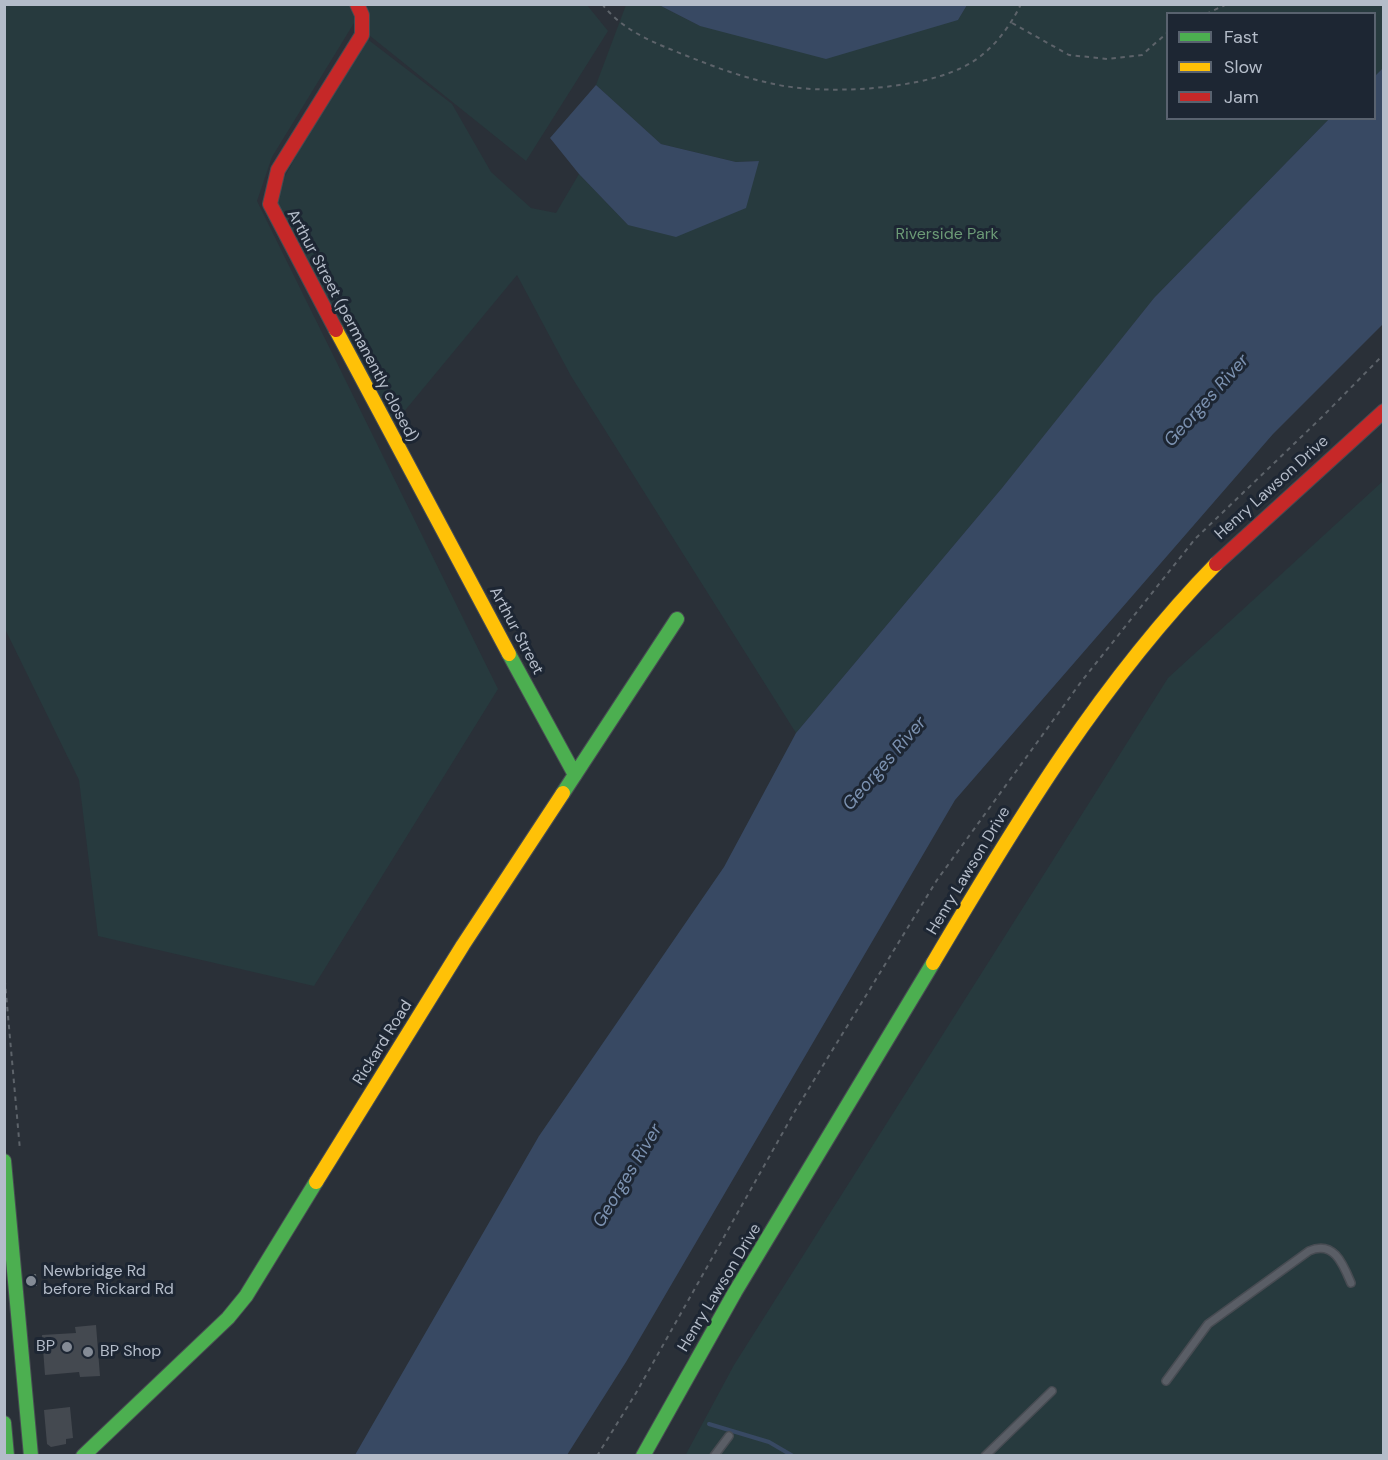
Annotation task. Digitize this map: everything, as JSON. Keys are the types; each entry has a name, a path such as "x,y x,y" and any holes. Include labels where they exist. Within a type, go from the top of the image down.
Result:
{"main road":[{"name":"Arthur Street (permanently closed)","path":"357,4 362,15 362,34 278,170 270,204 429,504"},
{"name":"Henry Lawson Drive","path":"643,1455 1009,838 1075,735 1127,664 1226,553 1383,411"},
{"name":"Arthur Street","path":"429,504 575,775"},
{"name":"Rickard Road","path":"83,1455 228,1318 246,1296 463,945 677,618"},
{"path":"4,1161 31,1455"},
{"name":"Henry Lawson Drive","path":"633,1455 666,1413"},
{"path":"4,1423 7,1455"}],"lane":[{"path":"1166,1381 1208,1324 1310,1251 1322,1248 1333,1252 1344,1266 1351,1283"},
{"path":"985,1455 1052,1391"},
{"path":"714,1455 729,1436"}],"path":[{"path":"602,4 629,30 653,42 748,77 807,89 872,88 946,74 975,60 1012,23 1021,4"},
{"path":"1210,12 1227,4"},
{"path":"1012,23 1069,55 1108,60 1142,55 1166,33"}],"green space":[{"path":"5,5 587,5 608,31 526,161 354,23 272,157 257,201 498,689 314,986 98,936 79,780 5,629"},
{"name":"Riverside Park","path":"626,5 659,5 700,26 958,20 967,5 1383,5 1383,68 1376,75 1376,12 1166,12 1166,120 1328,120 1154,298 1002,488 796,733 571,376 517,275 388,431 270,204 362,35 452,104 491,172 531,208 556,213 579,174 628,225 759,161 736,162 661,144 596,85"},
{"path":"1383,481 1383,1455 685,1456 734,1365 1168,678"}],"water":[{"path":"659,5 967,5 958,20 826,59 700,26"},
{"name":"Georges River","path":"1383,68 1383,324 1273,434 955,800 626,1362 567,1455 355,1455 539,1136 724,867 796,733 1002,488 1154,298 1328,120 1376,120 1376,75"},
{"path":"596,85 661,144 736,162 759,161 746,208 676,237 628,225 579,174 550,138"}],"building":[{"path":"96,1325 100,1376 80,1377 79,1372 45,1375 42,1335 76,1333 75,1327"},
{"path":"70,1407 73,1438 66,1439 66,1444 51,1447 47,1444 44,1410"}],"waterway":[{"path":"709,1424 769,1442 793,1456"}],"traffic: fast":[{"path":"563,793 677,619"},
{"path":"509,654 575,775"},
{"path":"643,1456 735,1292 933,963"},
{"path":"4,1161 31,1456"},
{"path":"83,1456 228,1318 246,1296 316,1182"},
{"path":"4,1423 7,1456"}],"traffic: slow":[{"path":"336,330 509,654"},
{"path":"933,963 996,857 1063,754 1135,656 1216,564"},
{"path":"316,1182 463,945 563,793"}],"traffic: jam":[{"path":"336,330 270,204 278,170 362,35 362,15 357,4"},
{"path":"1216,564 1384,411"}],"place":[{"name":"Newbridge Rd before Rickard Rd","path":"31,1281"},
{"name":"BP","path":"67,1347"},
{"name":"BP Shop","path":"88,1352"}]}
